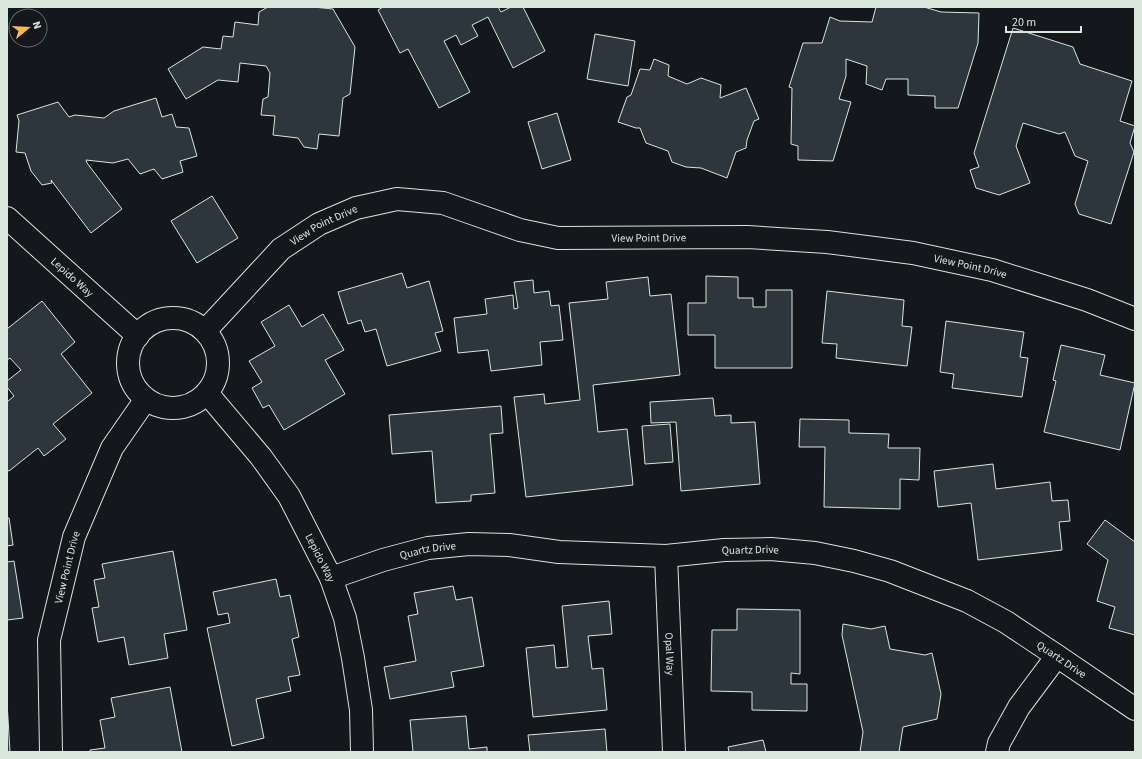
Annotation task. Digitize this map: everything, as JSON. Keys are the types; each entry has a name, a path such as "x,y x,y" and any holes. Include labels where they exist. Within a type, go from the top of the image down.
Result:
{"street":[{"name":"View Point Drive","path":"205,331 281,250 294,241 319,224 356,208 397,199 443,202 520,230 558,238 747,237 827,242 913,253 992,270 1087,300 1135,319"},
{"name":"Lepido Way","path":"7,218 138,336"},
{"path":"177,318 192,322 205,331 216,348 218,364 216,379 207,393 191,405 176,408 160,406 146,399 134,385 129,370 130,354 138,336 145,328 161,320 177,318"},
{"name":"Lepido Way","path":"207,393 262,457 289,496 331,578 345,618 353,658 361,710 362,752"},
{"name":"View Point Drive","path":"51,752 49,640 74,537 112,448 146,399"},
{"name":"Quartz Drive","path":"331,578 383,560 428,548 469,544 509,545 559,552 666,556 724,550 771,549 815,553 854,561 890,571 967,601 1006,622 1058,656 1135,710"},
{"name":"Opal Way","path":"666,556 674,752"},
{"path":"997,752 999,743 1019,707 1058,656"}],"building":[{"path":"268,7 313,7 333,9 355,47 350,94 343,98 339,136 319,134 317,149 304,147 298,138 273,135 275,116 261,115 263,99 268,97 270,73 266,66 240,63 238,82 218,80 186,99 168,69 203,47 221,49 223,36 233,37 235,22 258,25 259,12"},
{"path":"383,7 498,7 501,12 511,7 523,7 545,51 513,68 488,17 472,25 478,36 461,45 456,35 444,41 470,92 439,108 408,49 400,53 378,10"},
{"path":"876,7 924,7 941,12 979,13 978,43 958,108 935,108 935,96 908,95 908,79 886,79 882,90 866,84 867,66 846,59 846,76 839,99 851,102 833,161 798,160 798,146 791,144 792,88 789,87 803,43 822,43 830,17 840,21 872,22"},
{"path":"1013,28 1073,47 1080,64 1132,81 1120,121 1135,126 1130,143 1134,152 1111,224 1079,214 1075,204 1088,161 1075,156 1065,132 1059,134 1023,123 1016,146 1030,183 999,195 976,188 970,170 979,167 974,153"},
{"path":"595,34 635,41 628,86 587,79"},
{"path":"654,59 669,65 668,76 687,84 701,78 721,85 720,98 746,88 759,119 754,121 747,140 746,148 736,152 727,178 701,168 686,167 672,162 668,151 646,143 640,128 618,122 627,97 631,95 640,69 650,70"},
{"path":"156,98 162,117 172,114 176,127 189,128 197,156 180,161 183,172 162,179 154,169 140,174 128,159 113,163 86,160 122,209 91,233 51,180 52,183 42,185 31,171 25,153 16,152 19,121 17,115 58,102 69,117 75,115 104,118 114,111"},
{"path":"557,113 571,160 542,169 528,122"},
{"path":"212,196 238,238 197,263 171,221"},
{"path":"402,273 407,288 429,281 443,331 435,333 441,351 387,366 376,329 365,332 361,320 348,324 338,292"},
{"path":"706,276 738,277 738,298 753,298 753,307 766,307 766,290 792,290 792,368 715,368 715,335 688,335 688,303 706,303"},
{"path":"648,277 650,296 671,294 680,375 593,385 598,432 627,429 633,485 526,497 514,397 544,394 545,404 580,400 569,303 608,299 606,282"},
{"path":"533,280 534,293 549,291 551,306 559,305 563,340 540,342 542,365 491,371 488,350 458,353 454,318 487,314 485,299 513,295 514,309 518,308 514,282"},
{"path":"827,291 904,300 902,326 912,327 907,366 836,358 837,344 822,343"},
{"path":"42,301 75,342 61,354 92,393 53,424 66,439 44,456 38,448 9,471 7,470 7,402 14,396 7,387 7,381 21,370 10,358 7,360 7,329"},
{"path":"289,305 302,327 323,314 344,350 325,360 345,394 284,430 269,405 263,408 252,388 262,382 249,361 275,346 261,322"},
{"path":"946,321 1024,332 1020,357 1028,358 1022,397 952,388 954,374 940,372"},
{"path":"1061,345 1105,355 1100,375 1135,383 1120,450 1044,432 1056,381 1053,380"},
{"path":"713,398 715,416 731,415 731,423 755,422 760,484 681,491 676,422 651,423 650,402"},
{"path":"501,406 503,433 490,434 495,493 471,495 471,501 436,503 432,451 392,454 389,415"},
{"path":"800,419 849,420 849,433 889,434 888,448 920,448 919,480 900,479 900,509 824,507 825,447 799,447"},
{"path":"670,424 673,462 645,464 642,426"},
{"path":"993,464 996,489 1050,482 1052,501 1068,500 1070,521 1059,522 1062,550 978,560 971,503 938,507 934,471"},
{"path":"7,518 9,518 13,545 7,546"},
{"path":"1105,520 1135,542 1135,635 1109,628 1115,607 1097,601 1108,560 1087,544"},
{"path":"173,551 187,630 164,634 168,658 129,665 124,637 98,642 92,608 99,607 94,580 105,578 102,564"},
{"path":"14,561 23,618 7,620 7,562"},
{"path":"276,579 280,597 290,595 299,637 292,639 300,675 288,677 291,691 256,699 264,738 232,746 207,628 230,623 228,613 218,615 213,592"},
{"path":"453,586 456,600 472,597 484,666 451,672 454,687 390,699 384,667 416,661 408,616 418,614 414,593"},
{"path":"609,601 612,634 588,636 592,669 603,668 607,710 533,717 526,648 554,645 556,668 568,667 562,606"},
{"path":"737,609 800,610 800,674 791,673 791,684 807,684 807,711 752,710 752,692 711,691 712,630 737,630"},
{"path":"843,624 871,629 885,626 890,649 925,655 932,653 941,694 937,719 903,727 899,752 860,752 863,732 842,635"},
{"path":"170,687 182,752 90,752 90,750 105,748 100,720 115,717 111,698"},
{"path":"7,702 10,752 7,752"},
{"path":"466,716 469,749 487,747 487,752 413,752 410,720"},
{"path":"605,729 607,752 530,752 528,735"},
{"path":"763,740 766,752 729,752 728,747"}]}
